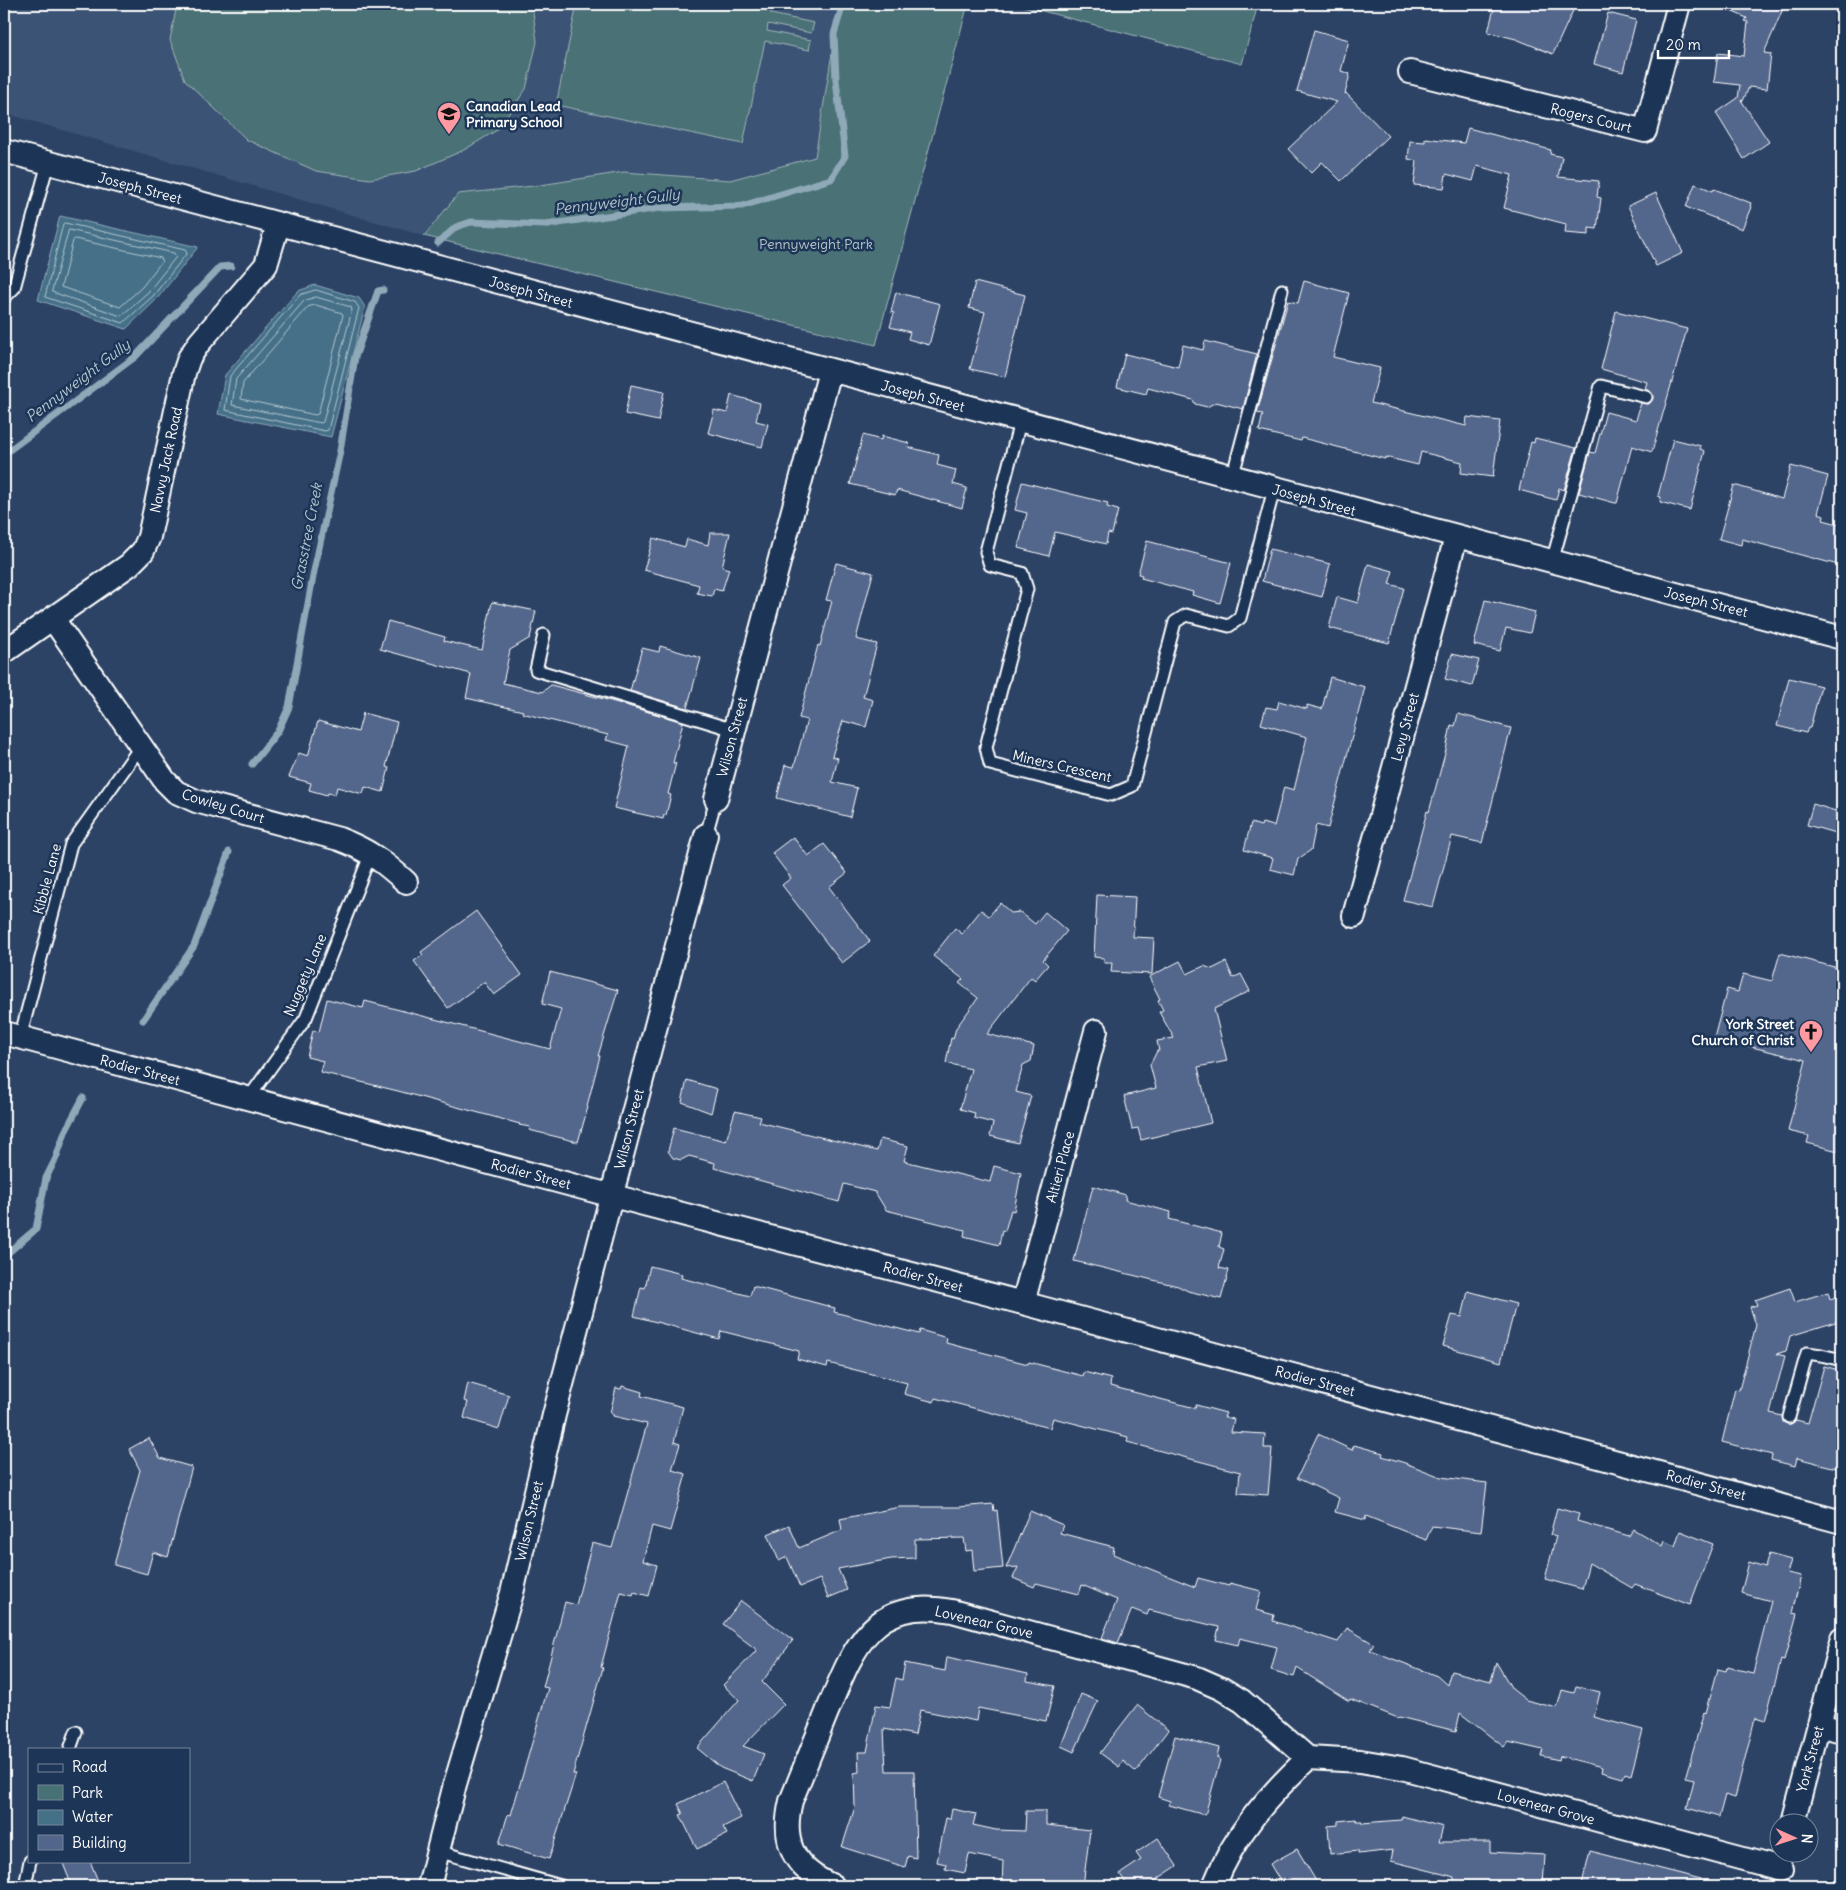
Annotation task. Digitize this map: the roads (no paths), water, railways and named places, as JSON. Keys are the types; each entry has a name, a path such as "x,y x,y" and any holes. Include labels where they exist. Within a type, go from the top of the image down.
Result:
{"street":[{"name":"Rogers Court","path":"1410,72 1645,132 1678,4"},
{"name":"Joseph Street","path":"4,152 1456,538 1842,638"},
{"name":"Navvy Jack Road","path":"4,652 129,565 143,551 149,537 182,382 189,358 199,343 266,265 278,225"},
{"name":"Wilson Street","path":"716,799 830,371"},
{"name":"Levy Street","path":"1354,916 1456,538"},
{"name":"Cowley Court","path":"53,619 165,781 181,795 338,839 371,853 406,882"},
{"name":"Wilson Street","path":"429,1886 455,1784 512,1592 554,1415 613,1196 624,1144 706,835"},
{"name":"Altieri Place","path":"1023,1303 1096,1031"},
{"name":"Rodier Street","path":"12,1035 1842,1522"},
{"name":"Lovenear Grove","path":"833,1886 816,1878 797,1861 788,1840 787,1824 789,1810 844,1669 854,1650 877,1624 902,1611 924,1608 952,1611 1197,1678 1222,1689 1242,1701 1308,1758 1360,1761 1402,1768 1781,1869"},
{"name":"York Street","path":"1796,1812 1842,1638"},
{"path":"1818,1725 1842,1731"},
{"path":"1214,1886 1224,1859 1237,1838 1273,1792 1308,1758"}],"lane":[{"path":"4,298 14,288 48,163"},
{"path":"1232,478 1282,290"},
{"path":"1552,562 1602,386 1646,397"},
{"name":"Miners Crescent","path":"1020,422 986,552 990,565 1022,573 1028,589 986,746 990,764 1111,795 1132,786 1175,622 1186,615 1229,626 1240,618 1274,489"},
{"path":"544,635 536,670 734,730"},
{"name":"Kibble Lane","path":"12,1035 71,844 141,746"},
{"name":"Wilson Street","path":"706,835 716,799"},
{"name":"Nuggety Lane","path":"248,1099 306,1018 371,853"},
{"path":"1790,1417 1808,1353 1842,1360"},
{"path":"70,1748 76,1732"},
{"path":"437,1851 561,1886"},
{"path":"25,1886 30,1862"}],"water":[{"path":"60,216 198,247 157,299 126,329 38,300"},
{"path":"315,285 359,298 365,307 331,437 218,414 225,375 298,291"}],"waterway":[{"name":"Pennyweight Gully","path":"438,243 456,227 471,222 545,225 660,208 742,206 831,179 845,156 836,80 834,34 843,4"},
{"name":"Pennyweight Gully","path":"4,454 135,357 220,267 231,266"},
{"name":"Grasstree Creek","path":"252,764 278,731 289,707 314,571 340,451 355,357 378,291 383,290"},
{"name":"Grasstree Creek","path":"143,1020 194,946 229,852"},
{"name":"Grasstree Creek","path":"4,1256 36,1229 46,1178 56,1158 65,1132 83,1098"}],"place":[{"name":"Canadian Lead Primary School","path":"449,135"},
{"name":"York Street Church of Christ","path":"1811,1053"}],"park label":[{"name":"Pennyweight Park","path":"816,244"}]}
